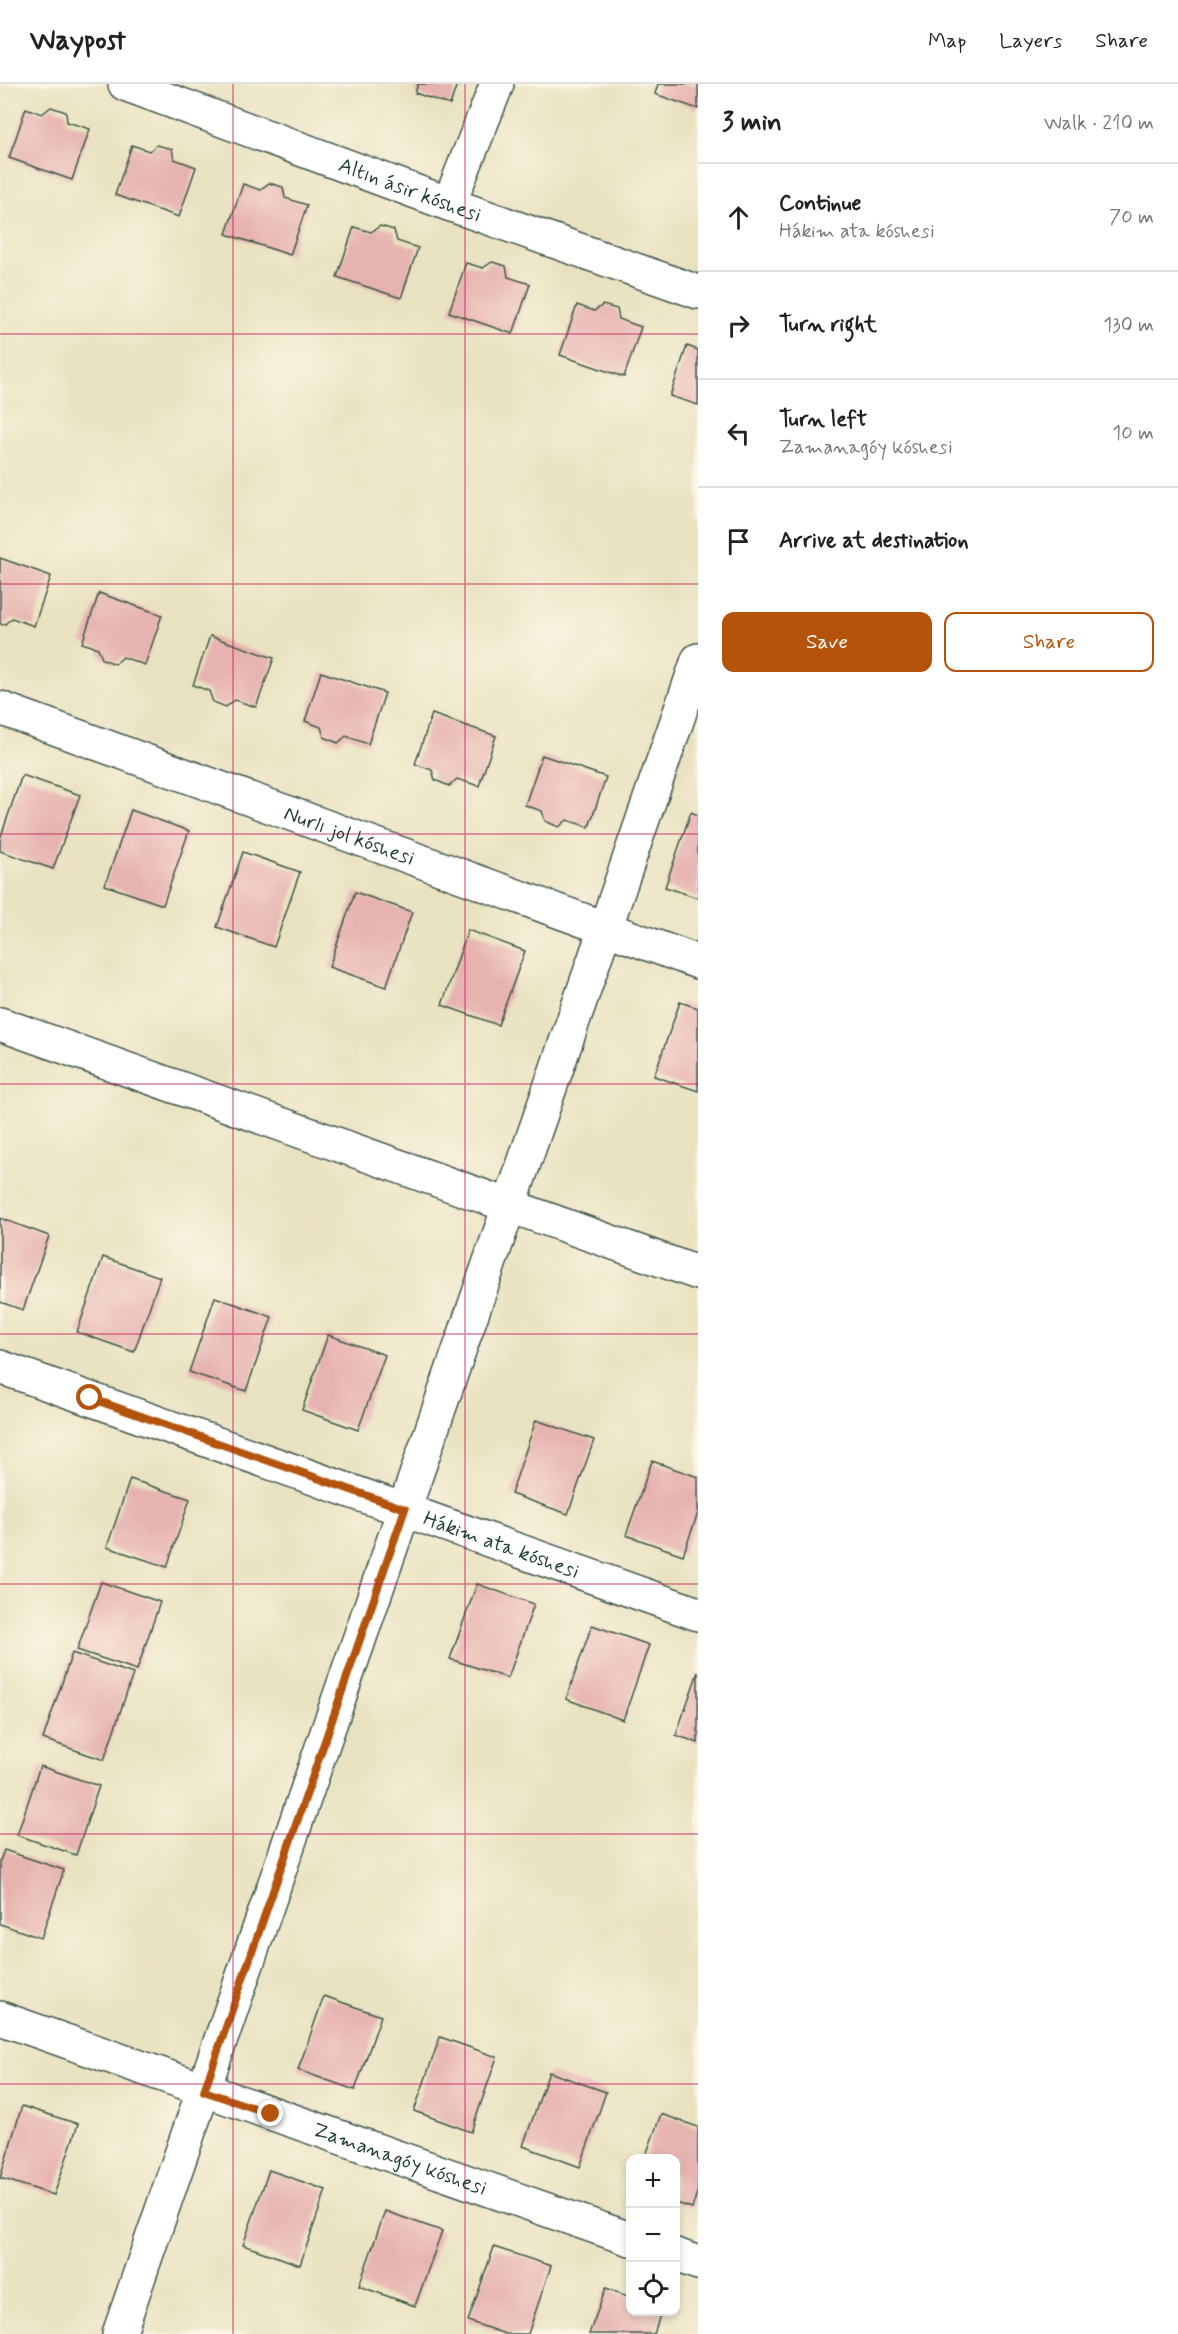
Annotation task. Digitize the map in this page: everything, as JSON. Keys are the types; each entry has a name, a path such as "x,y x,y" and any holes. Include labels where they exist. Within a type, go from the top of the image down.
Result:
{"street":[{"name":"Altın ásir kóshesi","path":"124,84 449,204 698,292"},
{"path":"449,204 497,84"},
{"path":"119,2334 698,660"},
{"name":"Nurlı jol kóshesi","path":"0,708 698,962"},
{"path":"0,1024 698,1273"},
{"name":"Hákim ata kóshesi","path":"0,1367 698,1614"},
{"name":"Zamanagóy kóshesi","path":"0,2018 626,2238"},
{"path":"680,2257 698,2263"}],"building":[{"path":"418,84 457,84 450,105 415,93"},
{"path":"658,84 698,84 698,109 655,94"},
{"path":"51,107 66,112 67,122 90,129 72,180 9,158 26,108 42,114"},
{"path":"132,145 149,151 157,145 172,149 174,159 196,167 179,217 115,195"},
{"path":"269,183 283,187 285,198 307,205 290,255 226,234 243,184 260,190"},
{"path":"380,226 394,230 397,241 418,248 401,298 337,277 354,227 371,232"},
{"path":"492,262 506,266 508,277 530,284 513,334 449,312 466,263 483,268"},
{"path":"577,305 594,311 603,305 617,309 619,319 641,327 624,377 560,355"},
{"path":"687,346 698,350 698,405 670,396"},
{"path":"0,558 51,576 34,626 12,618 4,625 0,624"},
{"path":"99,593 162,615 145,665 123,657 115,664 102,659 98,648 82,643"},
{"path":"210,636 274,658 256,707 235,700 226,707 213,702 209,691 193,685"},
{"path":"321,672 385,693 368,744 346,736 338,743 324,737 321,727 305,721"},
{"path":"432,714 496,736 479,786 457,779 449,786 435,780 432,770 415,764"},
{"path":"542,755 606,777 589,827 567,820 559,827 545,821 542,811 525,805"},
{"path":"22,775 80,795 53,869 0,851 0,839"},
{"path":"131,810 189,831 163,905 105,885"},
{"path":"691,812 698,815 698,898 665,887"},
{"path":"243,852 300,872 274,947 217,927"},
{"path":"355,892 412,912 386,987 329,967"},
{"path":"468,930 525,951 498,1025 442,1005"},
{"path":"680,1002 698,1008 698,1091 654,1076"},
{"path":"0,1218 49,1236 23,1310 0,1302"},
{"path":"103,1257 160,1277 134,1352 77,1332"},
{"path":"215,1297 272,1317 246,1391 189,1372"},
{"path":"328,1335 385,1355 358,1430 302,1410"},
{"path":"536,1420 594,1440 568,1514 511,1494"},
{"path":"652,1461 698,1477 698,1513 683,1555 626,1535"},
{"path":"130,1479 190,1499 167,1567 107,1547"},
{"path":"101,1582 160,1602 137,1670 77,1650"},
{"path":"477,1584 534,1604 508,1678 450,1659"},
{"path":"592,1625 649,1645 623,1720 566,1699"},
{"path":"72,1653 133,1674 104,1760 43,1739"},
{"path":"698,1672 698,1743 676,1735"},
{"path":"40,1766 99,1786 76,1855 17,1835"},
{"path":"4,1850 64,1870 41,1938 0,1924 0,1861"},
{"path":"324,1996 381,2016 355,2090 298,2070"},
{"path":"440,2037 497,2057 471,2132 414,2111"},
{"path":"549,2072 606,2092 580,2167 523,2146"},
{"path":"22,2106 78,2124 54,2195 0,2178"},
{"path":"661,2114 698,2127 698,2190 692,2208 680,2204 680,2154 646,2154"},
{"path":"269,2170 326,2190 300,2265 243,2245"},
{"path":"385,2211 442,2231 415,2306 359,2286"},
{"path":"494,2247 551,2266 528,2334 505,2334 468,2321"},
{"path":"606,2288 626,2296 626,2316 660,2316 654,2334 589,2334"}],"route":[{"path":"90,1398 405,1509 204,2091 271,2114"}]}
